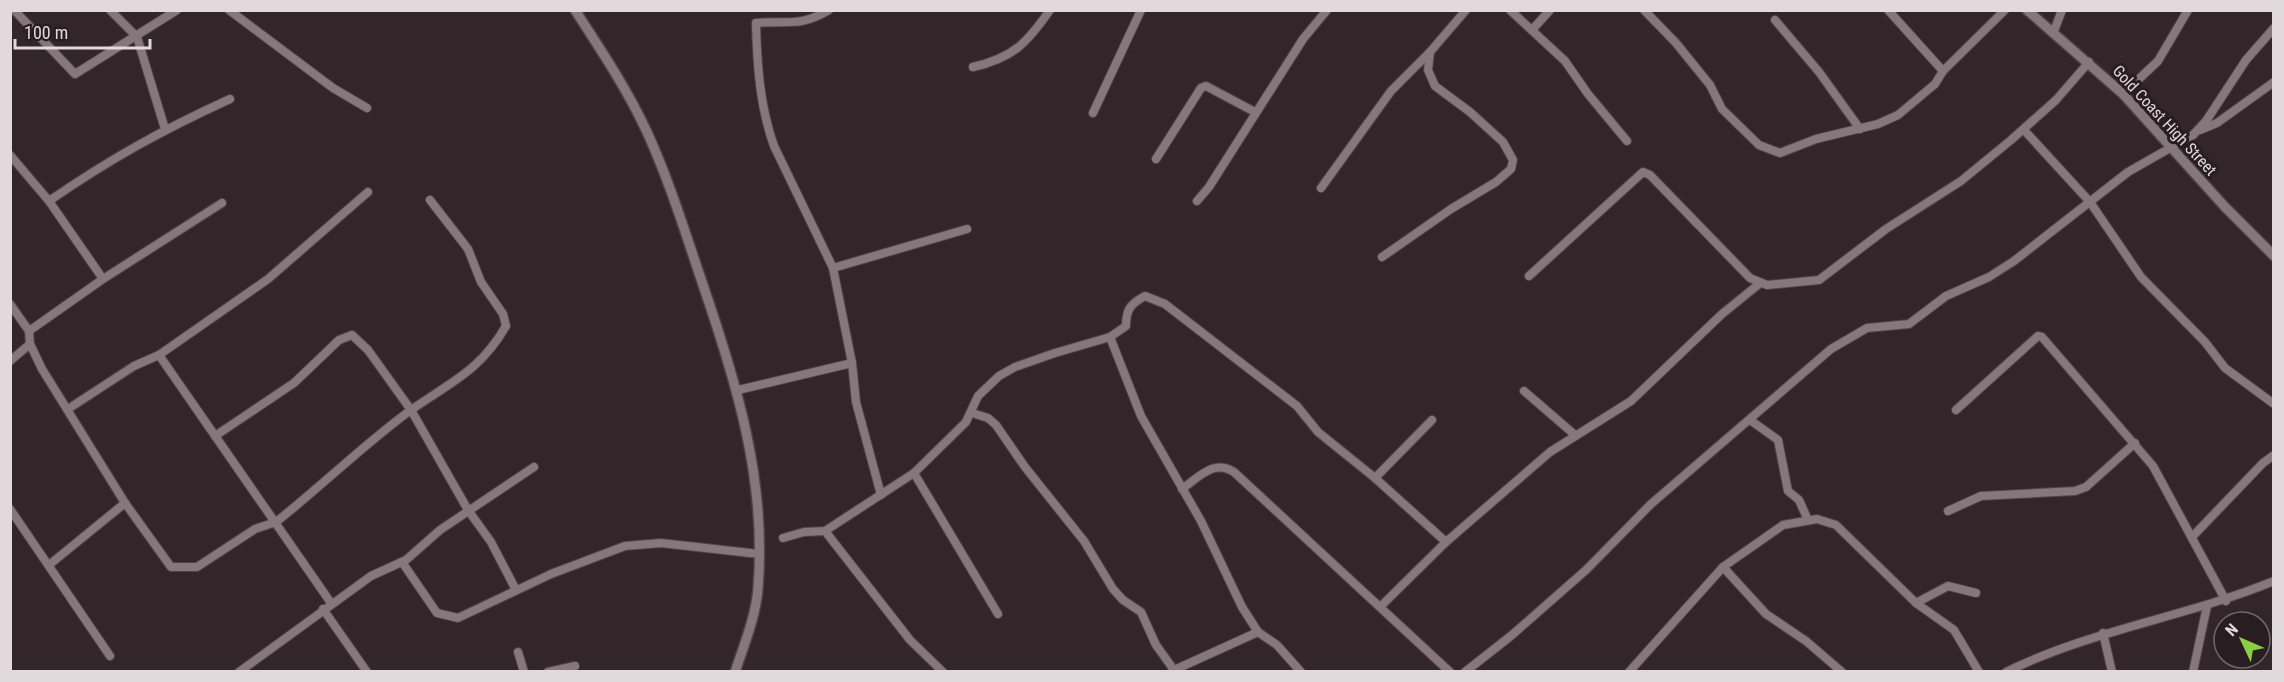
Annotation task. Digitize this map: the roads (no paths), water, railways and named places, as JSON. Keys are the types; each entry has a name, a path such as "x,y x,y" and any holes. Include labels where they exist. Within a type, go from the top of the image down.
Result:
{"street":[{"path":"14,10 75,74 177,10"},
{"path":"110,10 137,37 165,129"},
{"path":"229,10 333,88 367,108"},
{"path":"575,10 601,48 647,133 680,219 738,390 755,475 759,554 758,591 735,672"},
{"path":"829,10 804,23 779,21 756,23 759,84 767,126 833,268 852,363 856,402 881,495"},
{"path":"973,67 1011,54 1025,43 1050,10"},
{"path":"1093,113 1141,10"},
{"path":"1197,201 1209,187 1303,39 1327,10"},
{"path":"1321,188 1391,91 1430,52 1466,10"},
{"path":"1510,10 1565,61 1588,94 1627,141"},
{"path":"1532,30 1550,10"},
{"path":"1644,10 1677,43 1710,85 1722,109 1765,149 1780,153 1816,139 1878,124 1905,109 1935,84 1943,71 2005,10"},
{"path":"1888,10 1943,71"},
{"name":"Gold Coast High Street","path":"2027,10 2054,31 2123,94 2173,147 2224,207 2274,256"},
{"path":"2054,31 2062,10"},
{"path":"2123,94 2158,61 2188,10"},
{"path":"1775,20 1819,72 1860,129"},
{"path":"2199,130 2246,60 2274,28"},
{"path":"1382,257 1451,209 1496,182 1511,169 1513,160 1503,142 1470,112 1435,86 1428,70 1430,52"},
{"path":"1381,606 1446,542 1550,452 1617,412 1631,401 1722,314 1759,284 1818,280 1894,223 1961,181 2024,130 2089,62"},
{"path":"1465,672 1586,570 1651,504 1839,344 1867,328 1909,324 1946,296 1989,277 2014,261 2128,172 2199,130 2217,123 2274,82"},
{"path":"1156,159 1201,88 1206,86 1255,112"},
{"path":"49,201 108,160 165,129 230,99"},
{"path":"2024,130 2091,202 2141,277 2205,342 2226,368 2274,404"},
{"path":"10,155 49,201 103,279"},
{"path":"1529,276 1643,172 1650,175 1735,265 1759,284"},
{"path":"68,409 134,366 159,355 268,279 368,192"},
{"path":"10,304 29,331 30,344 42,369 125,503 171,567 197,567 255,530 276,522 411,410 465,376 495,346 506,326 503,314 481,282 468,249 430,200"},
{"path":"29,331 103,279 222,203"},
{"path":"833,268 967,229"},
{"path":"783,538 804,532 825,531 914,473 972,413 978,396 999,376 1015,367 1110,337 1126,326 1126,312 1133,303 1145,296 1165,304 1297,406 1318,432 1375,478 1446,542"},
{"path":"215,436 285,390 339,340 352,335 368,350 411,410 468,510 491,542 516,590"},
{"path":"1956,410 2040,336 2134,443 2158,474 2226,601"},
{"path":"1110,337 1141,416 1201,521 1242,607 1258,632 1277,645 1301,672"},
{"path":"10,361 30,344"},
{"path":"159,355 331,603"},
{"path":"738,390 852,363"},
{"path":"1524,391 1575,435"},
{"path":"972,413 988,418 996,425 1025,467 1084,541 1113,589 1123,600 1142,612 1156,645 1173,671 1258,632"},
{"path":"1375,478 1432,420"},
{"path":"1750,420 1778,440 1788,491 1799,500 1808,520"},
{"path":"1948,511 1981,496 2074,491 2086,487 2134,443"},
{"path":"2192,537 2263,463 2274,455"},
{"path":"1182,489 1214,466 1225,466 1381,606 1450,672"},
{"path":"238,672 331,603 380,570 402,562 468,510 534,467"},
{"path":"914,473 998,614"},
{"path":"50,565 125,503"},
{"path":"10,509 110,656"},
{"path":"1629,672 1723,567 1783,525 1808,520 1827,521 1836,525 1916,603 1954,630 1979,672"},
{"path":"825,531 910,640 943,672"},
{"path":"402,562 430,606 443,616 458,618 516,590 614,550 641,543 759,554"},
{"path":"1723,567 1766,614 1806,640 1842,672"},
{"path":"2006,672 2066,645 2226,601 2274,581"},
{"path":"1916,603 1948,586 1976,593"},
{"path":"2193,672 2207,606"},
{"path":"323,609 367,672"},
{"path":"2103,633 2112,672"},
{"path":"518,652 524,672"},
{"path":"549,672 575,666"}]}
